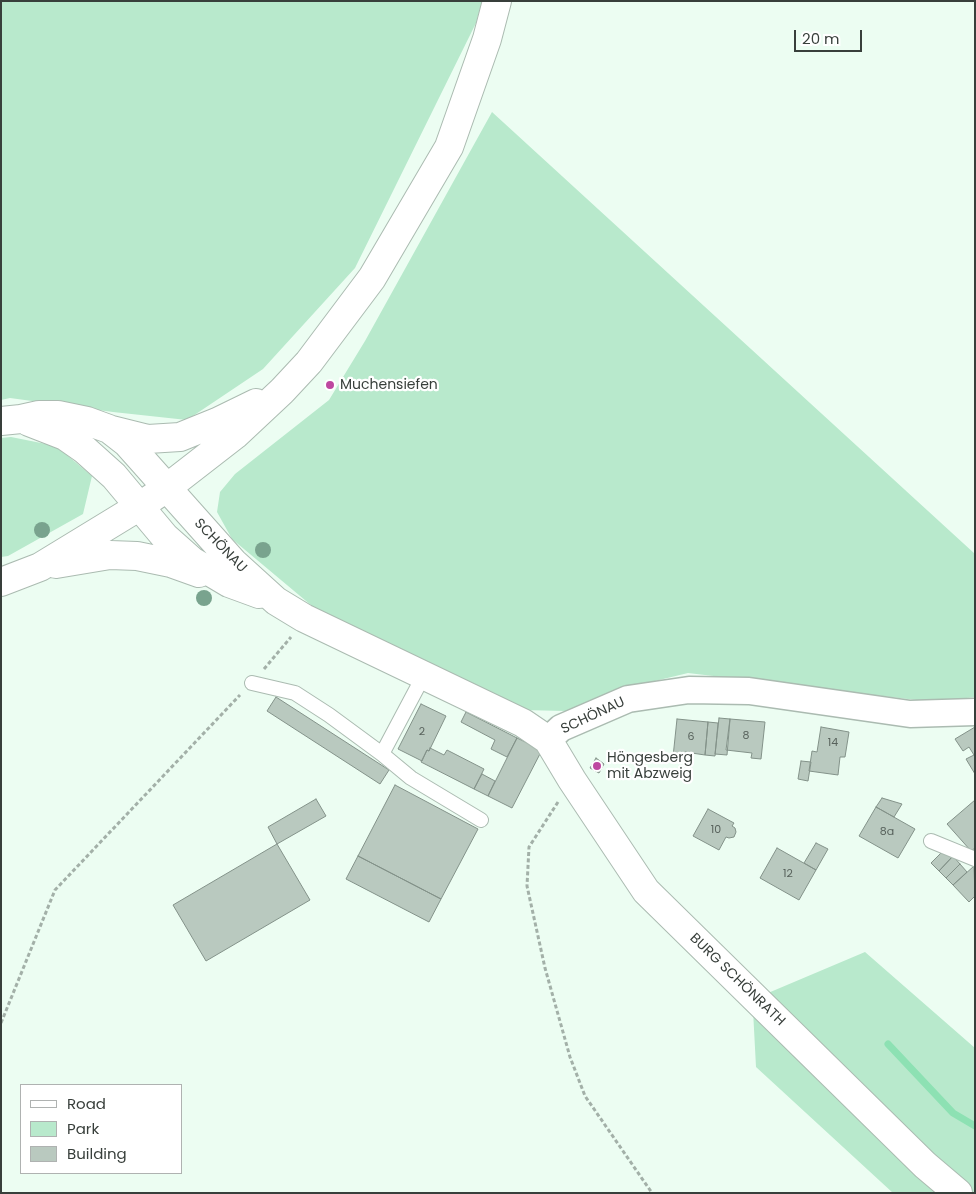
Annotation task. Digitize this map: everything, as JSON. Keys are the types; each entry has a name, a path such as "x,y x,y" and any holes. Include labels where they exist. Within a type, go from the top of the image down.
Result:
{"street":[{"path":"1,582 40,567 168,487 235,435 282,391 309,362 372,278 448,147 486,39 497,1"},
{"path":"11,420 39,414 58,415 87,421 148,439 180,437 217,422 282,391"},
{"name":"SCHÖNAU","path":"11,420 65,436 85,450 114,476 166,537 192,561 229,583 276,601 304,618 523,724 548,740 561,728 628,699 689,690 748,691 910,714 975,712"},
{"name":"SCHÖNAU","path":"109,429 127,443 233,562 276,601"},
{"path":"40,567 110,555 137,556 171,563 229,583"},
{"name":"BURG SCHÖNRATH","path":"548,740 572,780 646,891 925,1165 958,1193"}],"lane":[{"path":"382,754 424,675"},
{"path":"252,683 294,693 382,754 411,778 481,820"},
{"path":"931,842 975,859"}],"path":[{"path":"1,1023 55,890 252,683 286,644 304,618"},
{"path":"572,780 529,847 527,886 547,977 570,1057 585,1096 652,1193"}],"green space":[{"path":"1,1 482,1 476,23 355,268 263,369 187,420 10,398 1,400"},
{"path":"492,112 975,554 975,697 933,702 688,673 622,689 566,711 522,710 318,611 232,539 217,512 220,492 235,474 329,400 365,341"},
{"path":"11,437 56,446 92,476 83,514 8,556 1,557 1,438"},
{"path":"865,952 975,1048 975,1193 893,1193 756,1067 753,1010 768,993"}],"building":[{"path":"276,697 389,770 380,784 267,711"},
{"path":"421,704 446,716 422,761 398,749"},
{"path":"466,712 517,738 507,757 491,749 495,740 461,722"},
{"path":"719,718 730,719 727,755 715,754"},
{"path":"677,719 708,722 705,755 685,752 684,758 673,757"},
{"path":"730,719 765,722 761,759 751,758 752,753 726,750"},
{"path":"708,722 718,723 715,756 705,755"},
{"path":"821,727 849,732 845,757 840,757 838,775 809,771 812,751 817,752"},
{"path":"975,727 975,774 966,759 974,755 969,747 963,751 955,739"},
{"path":"517,738 542,750 512,808 488,796"},
{"path":"430,748 444,755 447,750 484,769 474,789 421,762"},
{"name":"Höngesberg mit Abzweig","path":"596,758 604,764 599,773 590,768"},
{"path":"801,761 811,762 808,781 798,779"},
{"path":"482,774 495,781 488,796 474,789"},
{"path":"395,785 478,829 441,899 358,856"},
{"path":"882,798 902,804 894,817 876,807"},
{"path":"316,799 326,816 277,844 268,827"},
{"path":"975,800 975,848 971,851 947,824"},
{"path":"876,807 915,829 898,858 859,836"},
{"path":"708,809 734,823 732,826 736,832 734,837 726,837 719,850 693,836"},
{"path":"816,843 828,849 816,870 804,863"},
{"path":"277,844 310,900 206,961 173,905"},
{"path":"777,848 816,870 799,900 760,878"},
{"path":"945,849 953,856 939,871 931,863"},
{"path":"358,856 441,899 429,922 346,879"},
{"path":"953,856 960,864 946,878 939,871"},
{"path":"960,864 967,872 953,885 946,878"},
{"path":"974,866 975,896 969,902 953,885"}],"waterway":[{"path":"888,1044 953,1113 975,1126"}],"place":[{"name":"Muchensiefen","path":"330,385"},
{"name":"Höngesberg mit Abzweig","path":"597,766"}]}
